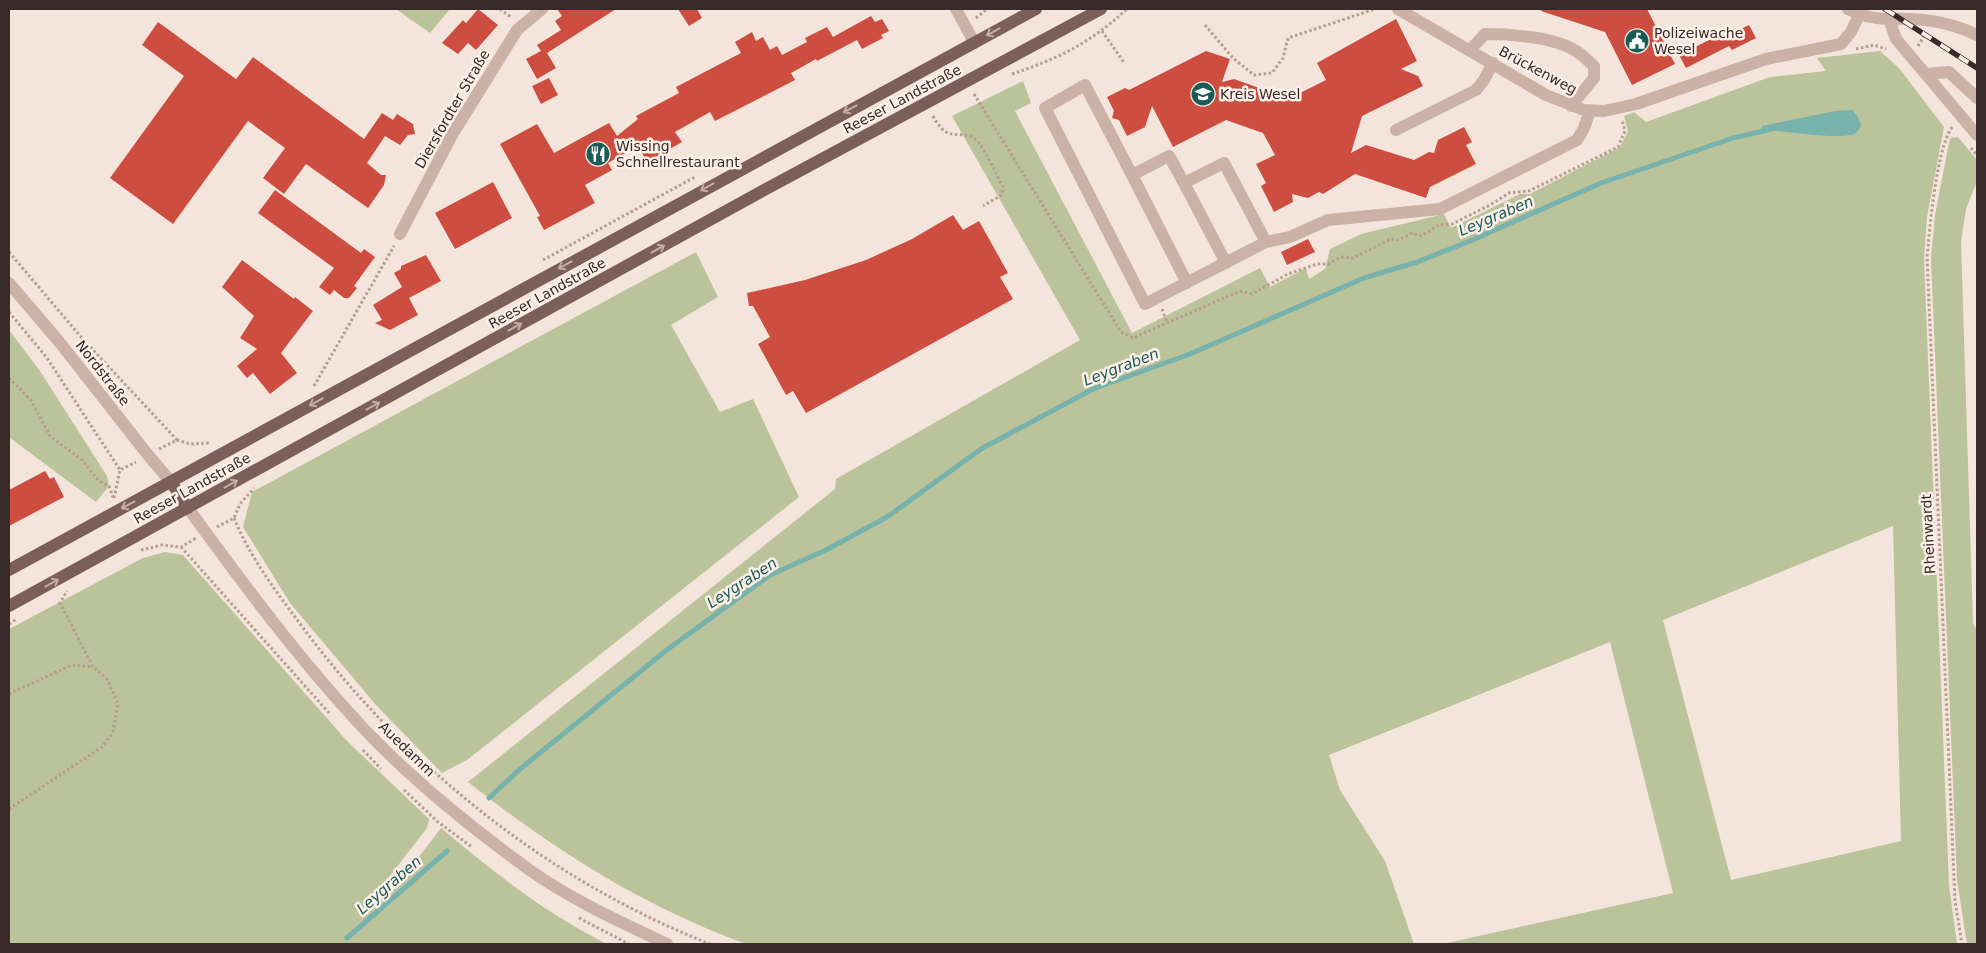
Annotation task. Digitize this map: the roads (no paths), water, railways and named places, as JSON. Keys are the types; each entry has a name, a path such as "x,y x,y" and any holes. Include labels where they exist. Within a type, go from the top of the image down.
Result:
{"main road":[{"name":"Reeser Landstraße","path":"9,570 1036,9"},
{"name":"Reeser Landstraße","path":"9,606 766,189 1100,9"},
{"path":"171,482 188,508"}],"street":[{"name":"Diersfordter Straße","path":"400,234 452,135 517,30 542,9"},
{"path":"956,9 974,42"},
{"name":"Brückenweg","path":"1398,9 1546,95 1571,106 1590,110 1619,109 1766,59 1841,44 1851,32 1853,12"},
{"path":"1853,12 1876,19 1935,20 1957,25 1977,35"},
{"path":"1889,18 1896,39 1926,74 1956,121 1977,135"},
{"path":"1470,50 1485,34 1502,34 1539,38 1575,50 1594,66 1594,78 1571,106"},
{"path":"1396,130 1476,90 1493,64"},
{"path":"1926,74 1937,71 1949,72 1977,98"},
{"path":"1187,283 1085,86 1045,108 1145,304 1187,283 1266,242 1290,237 1328,220 1377,213 1427,211 1443,208 1577,140 1584,128 1590,110"},
{"path":"1132,175 1170,156 1226,263"},
{"path":"1184,183 1224,163 1266,242"},
{"name":"Nordstraße","path":"9,283 61,344 171,482"},
{"name":"Auedamm","path":"188,508 253,599 309,666 367,732 440,801 532,872 606,914 667,944"}],"water":[{"path":"1852,110 1858,117 1861,125 1854,134 1847,136 1762,129 1762,126 1835,111"}],"waterway":[{"name":"Leygraben","path":"489,798 520,769 668,649 770,575 826,550 887,517 981,449 1093,389 1190,354 1364,278 1417,262 1470,241 1601,183 1733,138 1776,128"},
{"name":"Leygraben","path":"347,938 447,851"}],"railway":[{"path":"1885,9 1977,68"}],"place":[{"name":"Polizeiwache Wesel","path":"1637,41"},
{"name":"Kreis Wesel","path":"1203,94"},
{"name":"Wissing Schnellrestaurant","path":"598,154"}]}
